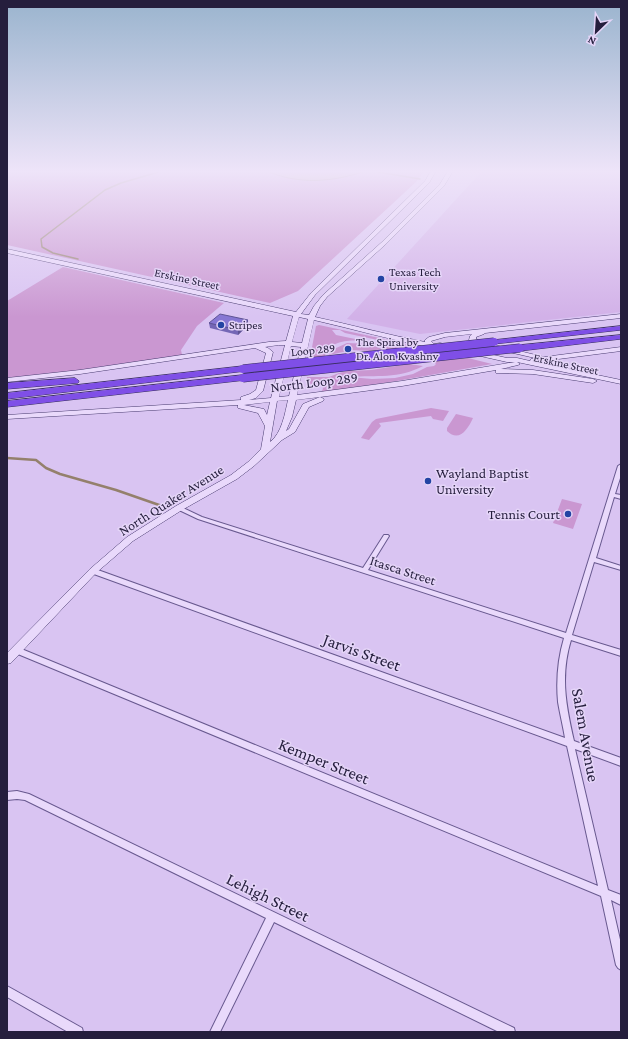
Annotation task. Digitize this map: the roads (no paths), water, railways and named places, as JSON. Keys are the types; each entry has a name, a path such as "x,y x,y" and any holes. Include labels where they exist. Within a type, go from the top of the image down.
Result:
{"highway":[{"name":"Loop 289","path":"10,404 494,342 621,328"},
{"name":"Loop 289","path":"7,396 621,338"},
{"path":"7,386 230,369 243,374"}],"main road":[{"path":"265,450 274,400 297,315 313,294 389,219"},
{"path":"310,318 325,296 384,243 408,219"},
{"name":"Erskine Street","path":"7,251 362,329 375,334 430,343 507,360 527,362 621,382"},
{"path":"430,343 433,337 445,335 621,316"},
{"name":"North Quaker Avenue","path":"7,660 93,570 130,539 234,477 278,440 285,426 310,318"},
{"path":"495,330 476,335 472,340 480,344 534,356 551,357"},
{"path":"7,380 80,372 279,343 304,345"},
{"path":"228,404 253,396 259,391 270,352 262,347 253,347"},
{"name":"North Loop 289","path":"7,418 228,404 292,398 364,389 460,374 563,355 621,348"},
{"path":"563,355 556,360 556,363 571,371"},
{"name":"Erskine Street","path":"507,360 514,364 621,387"},
{"path":"460,374 525,372 597,382"},
{"path":"278,440 292,430 303,408 311,402 350,394 364,389"},
{"path":"228,404 257,409 265,416 269,425"}],"street":[{"name":"Salem Avenue","path":"621,466 568,636 561,671 562,702 570,743 621,965"},
{"path":"612,494 621,497"},
{"name":"Itasca Street","path":"180,508 200,518 621,653"},
{"path":"364,571 386,536"},
{"path":"592,559 621,568"},
{"name":"Jarvis Street","path":"93,570 621,762"},
{"name":"Kemper Street","path":"16,650 621,900"},
{"name":"Lehigh Street","path":"9,796 26,797 510,1032"},
{"path":"215,1032 272,917"},
{"path":"7,991 78,1032"}],"waterway":[{"path":"66,219 41,239 42,247 53,253 78,259"},
{"path":"7,458 36,460 46,468 60,474 116,490 162,506"}],"place":[{"name":"Texas Tech University","path":"381,279"},
{"name":"Stripes","path":"221,325"},
{"name":"The Spiral by Dr. Alon Kvashny","path":"348,349"},
{"name":"Wayland Baptist University","path":"428,481"},
{"name":"Tennis Court","path":"568,514"}]}
